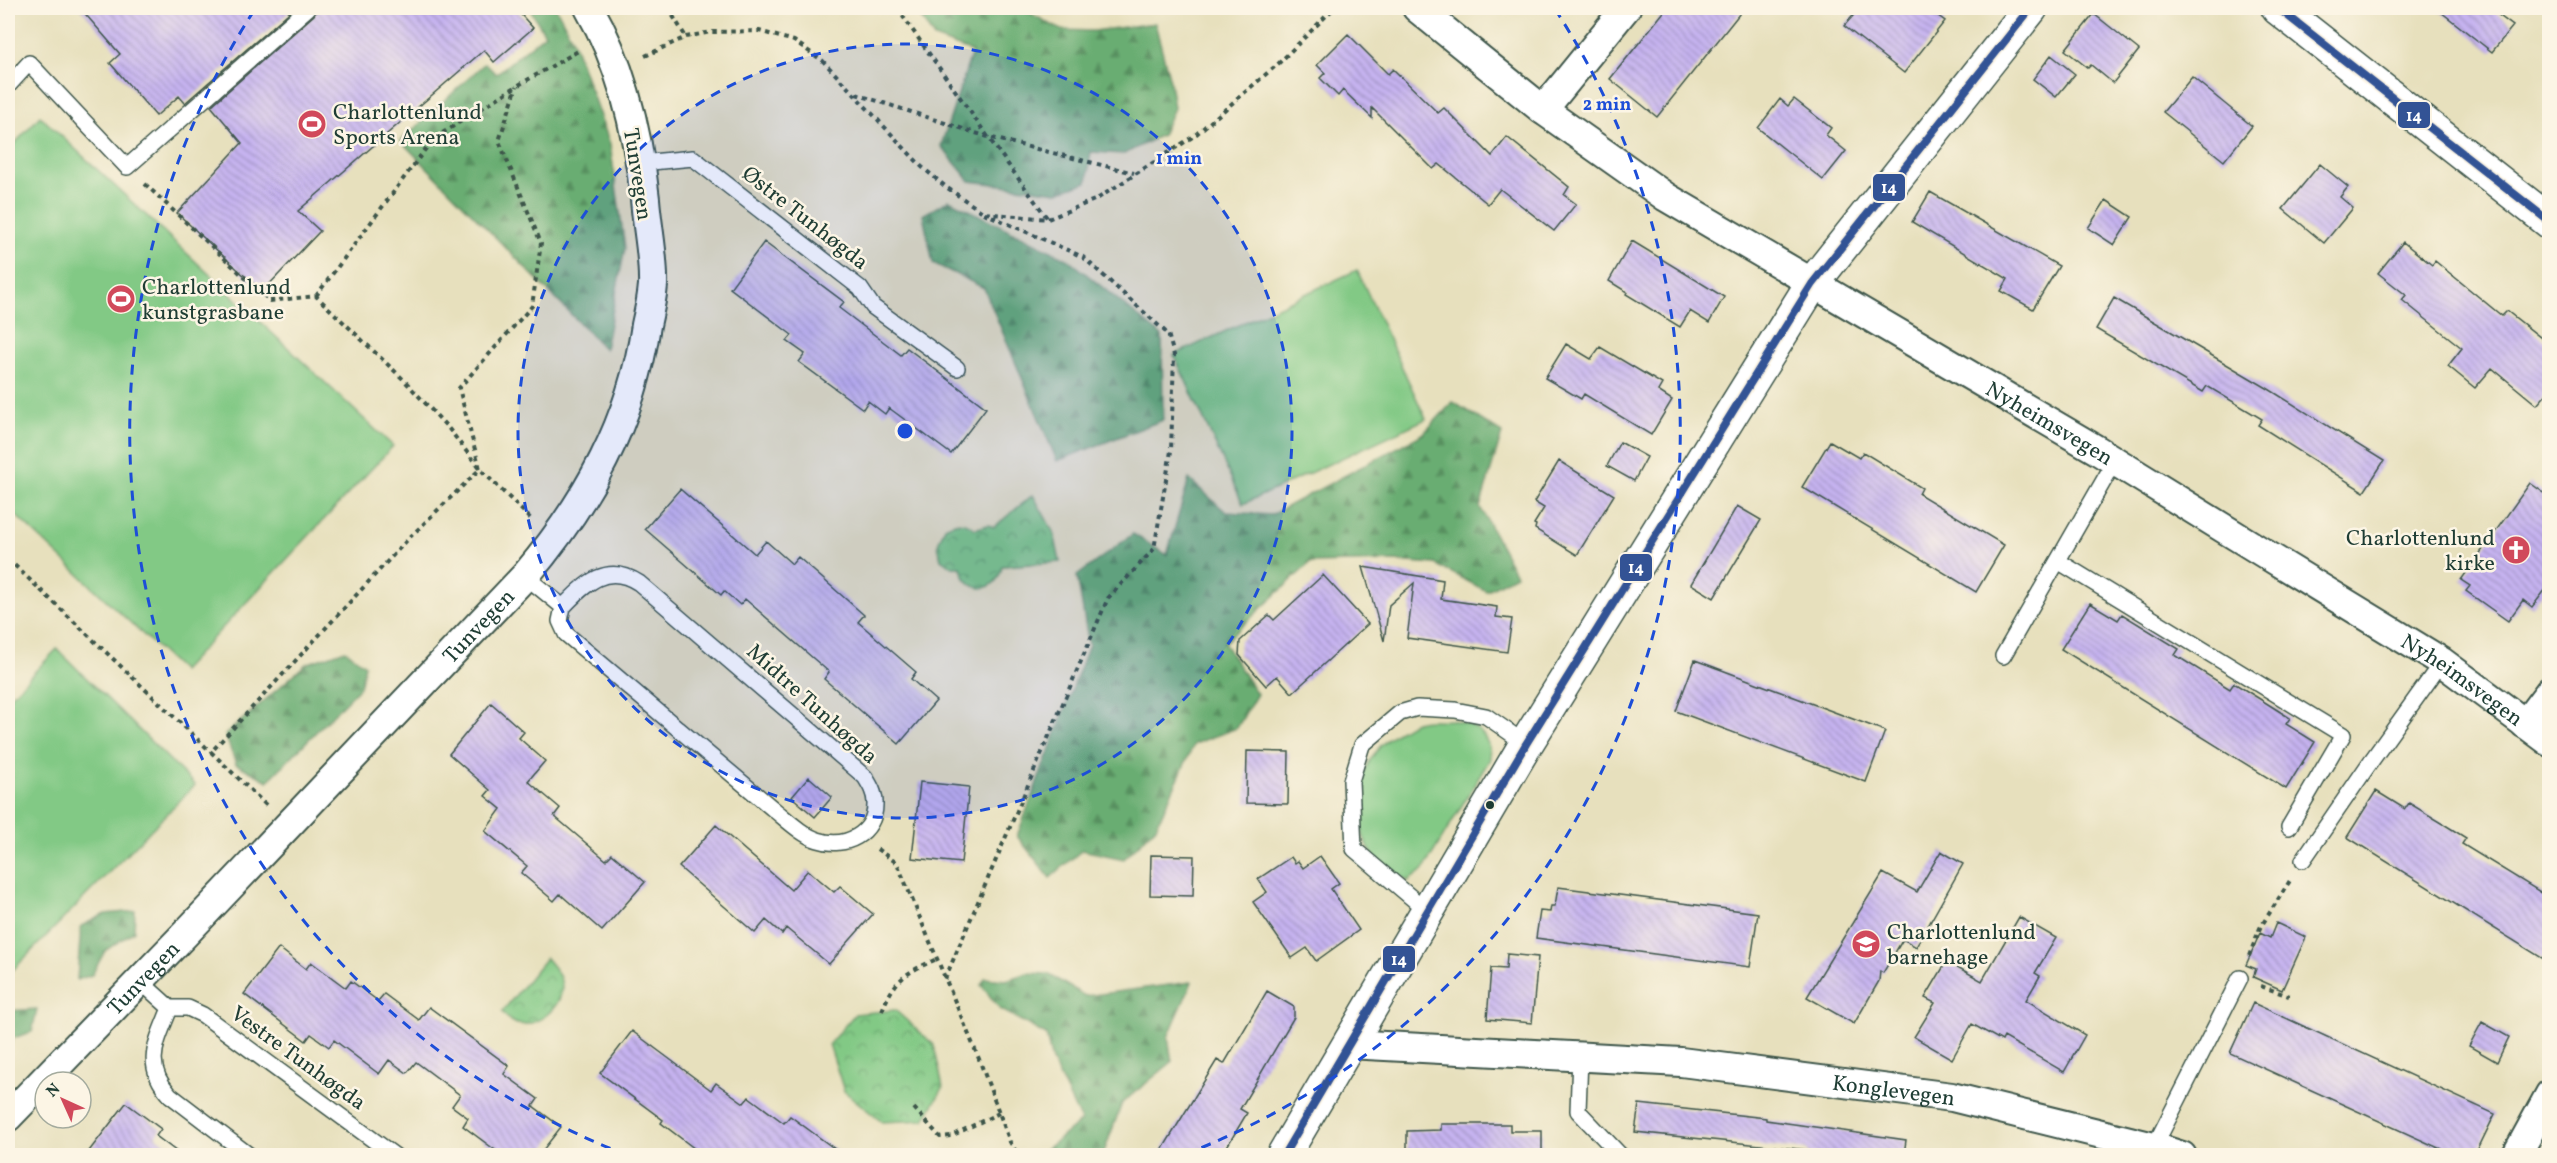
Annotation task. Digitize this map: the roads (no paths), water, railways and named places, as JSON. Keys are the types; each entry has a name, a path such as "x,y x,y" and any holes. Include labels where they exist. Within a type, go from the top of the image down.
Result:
{"street":[{"name":"Tunvegen","path":"8,1117 525,576 554,542 594,482 611,448 642,351 653,285 641,163 618,69 602,31 589,8"},
{"name":"Nyheimsvegen","path":"1417,8 1543,110 1666,196 2115,461 2442,662 2550,742"},
{"path":"1543,110 1626,8"},
{"path":"1283,1155 1526,744 1812,284 2031,8"},
{"path":"2278,8 2550,222"},
{"path":"2525,724 2550,691"},
{"name":"Konglevegen","path":"1348,1044 1681,1062 1952,1097 2156,1151 2182,1155"},
{"path":"2517,1155 2550,1094"}],"lane":[{"path":"8,86 29,63 127,167 308,8"},
{"name":"Østre Tunhøgda","path":"641,163 693,158 860,288 873,307 957,368"},
{"path":"2003,656 2115,461"},
{"path":"2058,561 2343,735 2289,827"},
{"name":"Midtre Tunhøgda","path":"608,574 629,577 659,598 865,777 873,791 874,815 859,836 848,842 838,843 815,840 772,808 566,634 560,621 563,607 577,593 608,574"},
{"path":"525,576 563,607"},
{"path":"2303,860 2442,662"},
{"path":"1426,910 1354,849 1351,781 1362,745 1400,714 1417,708 1455,710 1486,716 1526,744"},
{"path":"2156,1151 2240,978"},
{"path":"140,980 170,1008 153,1053 153,1064 159,1083 170,1095 250,1155"},
{"name":"Vestre Tunhøgda","path":"170,1008 188,1008 203,1015 395,1155"},
{"path":"1580,1057 1578,1111 1621,1155"}],"place":[{"name":"Charlottenlund Sports Arena","path":"312,124"},
{"name":"Charlottenlund kunstgrasbane","path":"121,299"},
{"name":"Charlottenlund kirke","path":"2516,550"},
{"name":"Charlottenlund barnehage","path":"1866,944"}]}
